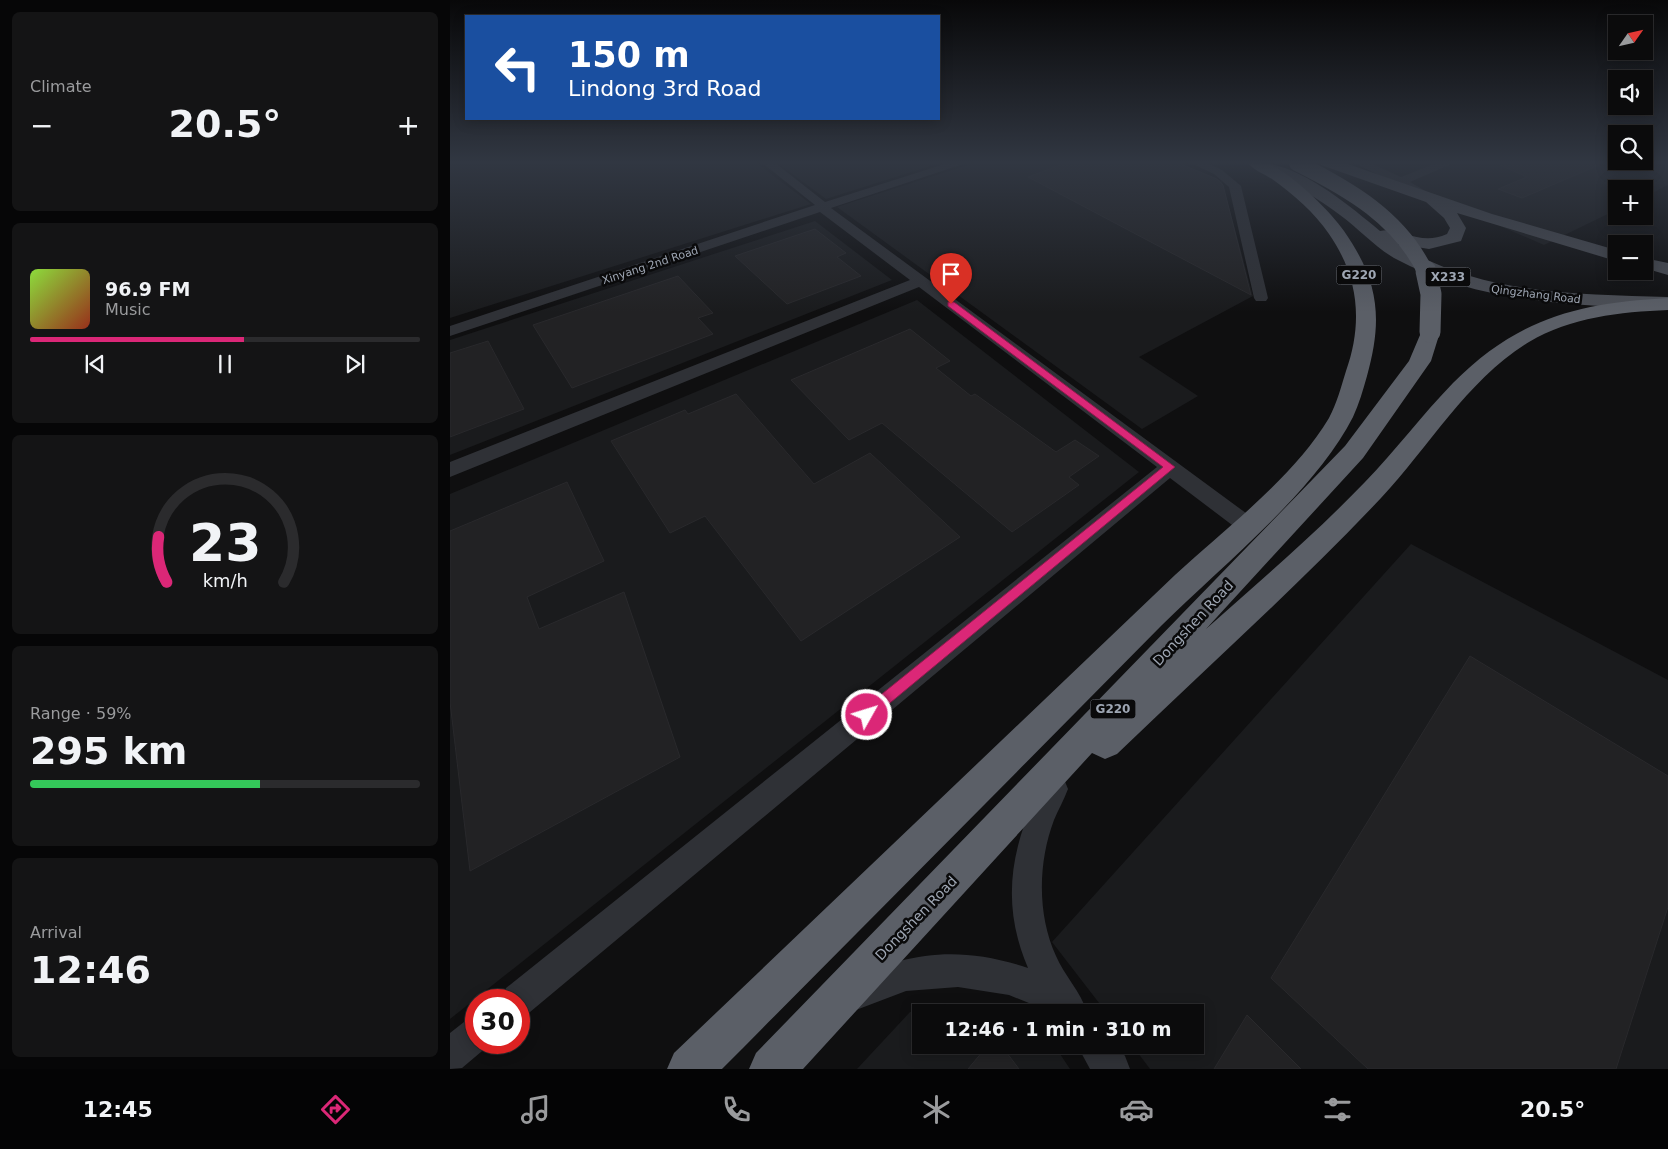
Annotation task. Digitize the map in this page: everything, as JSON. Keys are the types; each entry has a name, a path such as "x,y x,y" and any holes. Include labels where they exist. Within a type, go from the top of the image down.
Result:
{"highway":[{"name":"G220","path":"690,1069 1185,583 1247,525 1297,474 1339,421 1350,397 1363,354 1367,328 1366,303 1357,269 1340,237 1318,212"},
{"name":"Dongshen Road","path":"772,1069 1354,452 1387,409 1420,361 1430,332 1432,311 1426,273 1404,236 1376,212"},
{"path":"929,904 1374,490 1447,402 1484,365 1523,337 1567,320 1612,308 1668,304"}],"main road":[{"name":"Qingzhang Road","path":"1345,212 1382,242 1414,262 1458,280 1479,286 1542,297 1668,304"},
{"path":"1363,225 1395,239 1411,242 1428,244 1449,241 1455,238 1458,228 1445,212"},
{"path":"1470,212 1544,236 1608,254"},
{"path":"1653,265 1668,269"}],"street":[{"name":"Xinyang 2nd Road","path":"450,331 807,212"},
{"path":"828,212 1247,525"},
{"path":"1240,212 1262,298"},
{"path":"450,470 920,281"},
{"path":"530,990 1170,467"},
{"path":"1054,789 1035,827 1026,873 1026,897 1029,923 1036,948 1064,1004"},
{"path":"833,1005 862,990 891,979 920,972 948,970 977,970 1032,984 1062,1004"},
{"path":"450,1056 465,1043"},
{"path":"1101,1054 1112,1069"}],"shaded area":[{"path":"450,212 786,212 450,318"},
{"path":"844,212 1230,212 1253,296 1139,357 1198,396 1142,429"},
{"path":"1467,212 1608,212 1608,214 1544,245"},
{"path":"815,221 892,280 450,455 450,340"},
{"path":"917,300 1139,472 488,989 465,989 465,1007 450,1019 450,494"},
{"path":"1411,544 1668,680 1668,1069 1150,1069 1139,1054 1204,1054 1204,1004 1100,1004 1052,942"},
{"path":"912,1012 912,1054 1060,1054 1070,1069 857,1069"}],"building":[{"path":"1094,212 1230,212 1251,295"},
{"path":"815,229 846,253 837,257 861,276 787,304 735,256"},
{"path":"678,276 713,313 698,318 713,334 572,388 533,325"},
{"path":"910,329 950,361 936,368 971,396 975,394 1056,452 1075,440 1099,456 1069,477 1079,485 1012,532 882,423 849,440 791,380"},
{"path":"488,341 524,409 450,437 450,353"},
{"path":"736,394 814,484 870,453 960,537 801,641 705,516 670,533 611,441 685,410 688,414"},
{"path":"567,482 604,561 527,597 539,629 624,592 680,757 470,871 450,702 450,531"},
{"path":"1470,656 1668,776 1668,907 1616,1069 1368,1069 1271,978"},
{"path":"1247,1015 1301,1069 1214,1069"},
{"path":"980,1054 1008,1054 1019,1069 968,1069"}],"route":[{"path":"867,715 1170,467 951,304"}]}
